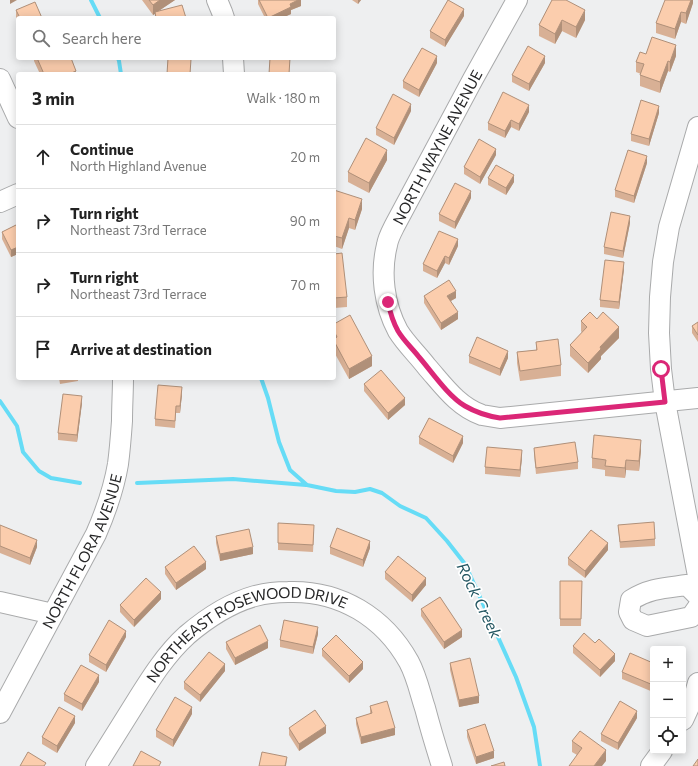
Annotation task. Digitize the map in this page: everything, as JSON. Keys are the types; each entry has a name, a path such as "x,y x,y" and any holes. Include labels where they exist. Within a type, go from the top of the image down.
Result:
{"street":[{"path":"217,0 223,16"},
{"name":"NORTH WAYNE AVENUE","path":"517,0 395,225 387,244 383,264 384,284 391,313 399,332 410,348 450,394 464,406 482,414 500,418 698,398"},
{"path":"233,60 234,72"},
{"path":"0,79 16,114"},
{"path":"698,127 692,166 669,227 663,262 659,333 665,402 698,576"},
{"path":"0,202 16,195"},
{"name":"NORTH FLORA AVENUE","path":"0,713 96,534 109,500 118,465 123,380"},
{"path":"698,596 687,585 652,590 631,600 629,612 632,620 647,626 691,617 698,607"},
{"name":"NORTHEAST ROSEWOOD DRIVE","path":"96,766 152,677 166,658 203,622 238,602 256,596 275,592 299,591 322,594 354,606 373,619 387,632 409,663 417,681 439,765"},
{"path":"0,602 53,614"},
{"path":"684,718 695,694 698,683"},
{"path":"651,766 660,754"}],"building":[{"path":"149,0 160,0 153,5"},
{"path":"259,0 298,0 290,4 291,7 272,16 267,16"},
{"path":"448,0 464,9 445,40 430,31"},
{"path":"552,0 566,0 585,10 576,27 562,20 555,34 539,25"},
{"path":"665,0 691,0 686,13 681,12 675,29 656,23"},
{"path":"35,2 41,16 19,16 16,10"},
{"path":"182,5 185,16 156,16 155,12"},
{"path":"652,37 676,45 670,62 668,61 660,82 640,75 644,64 636,62 640,52 646,54"},
{"path":"528,46 545,56 529,84 512,75"},
{"path":"422,48 437,56 419,90 403,81"},
{"path":"38,60 72,60 76,71 74,72 43,72"},
{"path":"168,60 191,60 190,72 167,72"},
{"path":"270,60 290,60 289,72 269,72"},
{"path":"503,92 529,105 519,124 511,120 505,131 488,123"},
{"path":"393,94 411,104 394,138 376,128"},
{"path":"641,100 659,106 649,139 631,134"},
{"path":"366,138 387,150 369,183 348,172"},
{"path":"479,139 496,149 480,177 464,167"},
{"path":"628,150 647,156 634,196 615,190"},
{"path":"496,165 514,175 506,188 488,178"},
{"path":"455,183 471,191 455,222 439,214"},
{"path":"336,191 362,199 355,220 349,218 342,238 336,236"},
{"path":"611,212 630,216 623,251 604,247"},
{"path":"16,225 16,248 11,250 2,232"},
{"path":"439,231 458,239 449,258 445,256 437,271 423,264"},
{"path":"342,253 347,297 336,298 336,254"},
{"path":"605,260 624,262 619,302 600,300"},
{"path":"449,280 456,291 447,296 458,312 441,323 424,296"},
{"path":"590,312 597,319 603,312 619,327 600,347 601,349 588,363 570,345 587,327 581,321"},
{"path":"350,315 372,356 349,369 336,345 336,323"},
{"path":"698,322 698,335 692,326"},
{"path":"477,337 508,351 500,369 469,356"},
{"path":"558,339 561,365 520,371 517,352 537,350 536,342"},
{"path":"381,370 405,398 388,413 364,384"},
{"path":"158,385 182,387 180,406 176,406 175,421 155,419"},
{"path":"63,394 82,396 77,435 58,433"},
{"path":"429,418 463,436 453,456 419,437"},
{"path":"594,435 641,440 639,461 626,460 625,468 605,466 606,460 592,458"},
{"path":"575,442 578,462 536,468 534,448"},
{"path":"487,447 522,450 520,470 485,467"},
{"path":"654,522 655,539 620,542 618,525"},
{"path":"278,523 314,525 313,545 278,543"},
{"path":"0,525 37,540 30,558 0,546"},
{"path":"337,528 370,541 363,560 330,547"},
{"path":"249,529 253,547 220,554 216,536"},
{"path":"591,530 608,543 585,571 568,558"},
{"path":"194,546 206,562 176,583 165,567"},
{"path":"398,556 426,578 412,595 385,572"},
{"path":"146,578 161,592 134,620 120,605"},
{"path":"560,581 582,581 581,619 560,619"},
{"path":"440,597 462,630 444,642 421,609"},
{"path":"109,620 126,631 106,665 89,655"},
{"path":"284,620 318,627 313,647 280,640"},
{"path":"260,625 268,641 235,658 226,642"},
{"path":"584,633 595,643 599,639 615,654 600,670 573,646"},
{"path":"336,635 363,662 349,676 322,649"},
{"path":"209,652 225,664 200,695 184,682"},
{"path":"630,653 650,662 650,684 622,672"},
{"path":"470,658 479,696 459,700 450,663"},
{"path":"81,665 99,675 82,704 64,694"},
{"path":"175,697 192,707 173,740 156,730"},
{"path":"387,701 395,728 361,737 356,718 372,713 370,706"},
{"path":"620,701 637,711 618,743 601,734"},
{"path":"59,707 75,716 57,746 42,737"},
{"path":"315,710 326,726 299,744 289,728"},
{"path":"485,724 494,751 476,757 467,730"},
{"path":"580,731 606,750 594,766 569,766 582,748 572,741"},
{"path":"141,751 161,762 159,766 133,766"},
{"path":"28,752 46,763 44,766 20,766"},
{"path":"262,752 287,757 285,766 259,766"},
{"path":"698,759 698,766 693,766"},
{"path":"504,762 505,766 491,766"}],"waterway":[{"name":"Rock Creek","path":"91,0 99,16"},
{"name":"Rock Creek","path":"119,60 121,72"},
{"name":"Rock Creek","path":"262,380 268,398 279,442 290,470 307,485 336,491 355,492 370,489 382,493 400,506 426,518 465,564 516,677 534,727 540,766"},
{"path":"0,401 17,426 23,452 39,471 51,478 80,483"},
{"path":"137,483 233,479 306,485"}],"route":[{"path":"388,302 399,332 410,348 450,394 464,406 482,414 500,418 665,402 661,369"}]}
